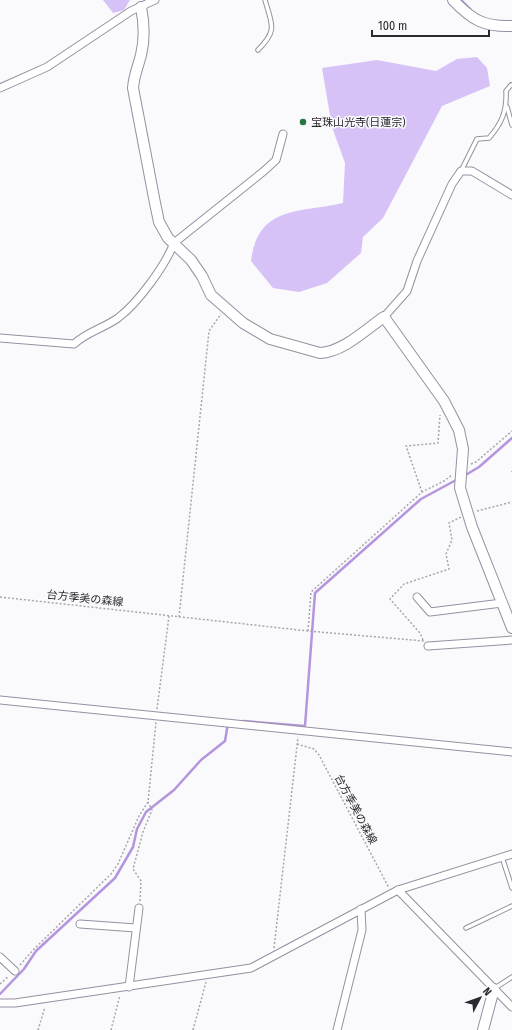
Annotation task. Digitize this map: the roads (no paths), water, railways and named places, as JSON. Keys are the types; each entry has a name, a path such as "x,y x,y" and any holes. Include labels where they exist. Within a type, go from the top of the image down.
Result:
{"street":[{"path":"0,88 47,67 131,11 155,0"},
{"path":"453,0 471,17 480,23 512,26"},
{"path":"141,7 144,22 141,54 134,73 132,88 159,222 168,238 191,260 202,276 211,296 247,326 270,339 320,353 327,352 340,347 384,318 406,291 417,261 452,184 460,171 472,171 512,195"},
{"path":"0,338 74,344 83,335 117,318 133,304 169,256 174,243 276,160 283,134"},
{"path":"384,318 451,411 461,438 463,449 460,488 468,514 512,628"},
{"path":"417,596 430,612 502,603"},
{"path":"425,643 512,640"},
{"path":"0,700 298,732 512,752"},
{"path":"0,1003 47,998 251,968 395,891 512,854"},
{"path":"395,891 512,1007"},
{"path":"125,987 139,908"},
{"path":"337,1030 362,930 361,908"},
{"path":"80,924 136,928"},
{"path":"0,957 15,971"},
{"path":"483,1030 494,989"}],"lane":[{"path":"258,50 268,40 273,24 265,0"},
{"path":"511,85 506,91 507,106 512,126"},
{"path":"460,171 477,139 489,138 494,132 507,106"},
{"path":"502,857 512,888"},
{"path":"466,928 512,906"},
{"path":"494,989 512,976"}],"waterway":[{"path":"461,0 471,10"},
{"path":"464,476 479,467 512,438"},
{"path":"243,721 305,726 315,593 421,499 458,479"},
{"path":"0,994 24,969 36,951 115,878 133,847 137,829 146,812 174,790 201,760 225,741 228,723"}],"place":[{"name":"宝珠山光寺(日蓮宗)","path":"303,122"}]}
